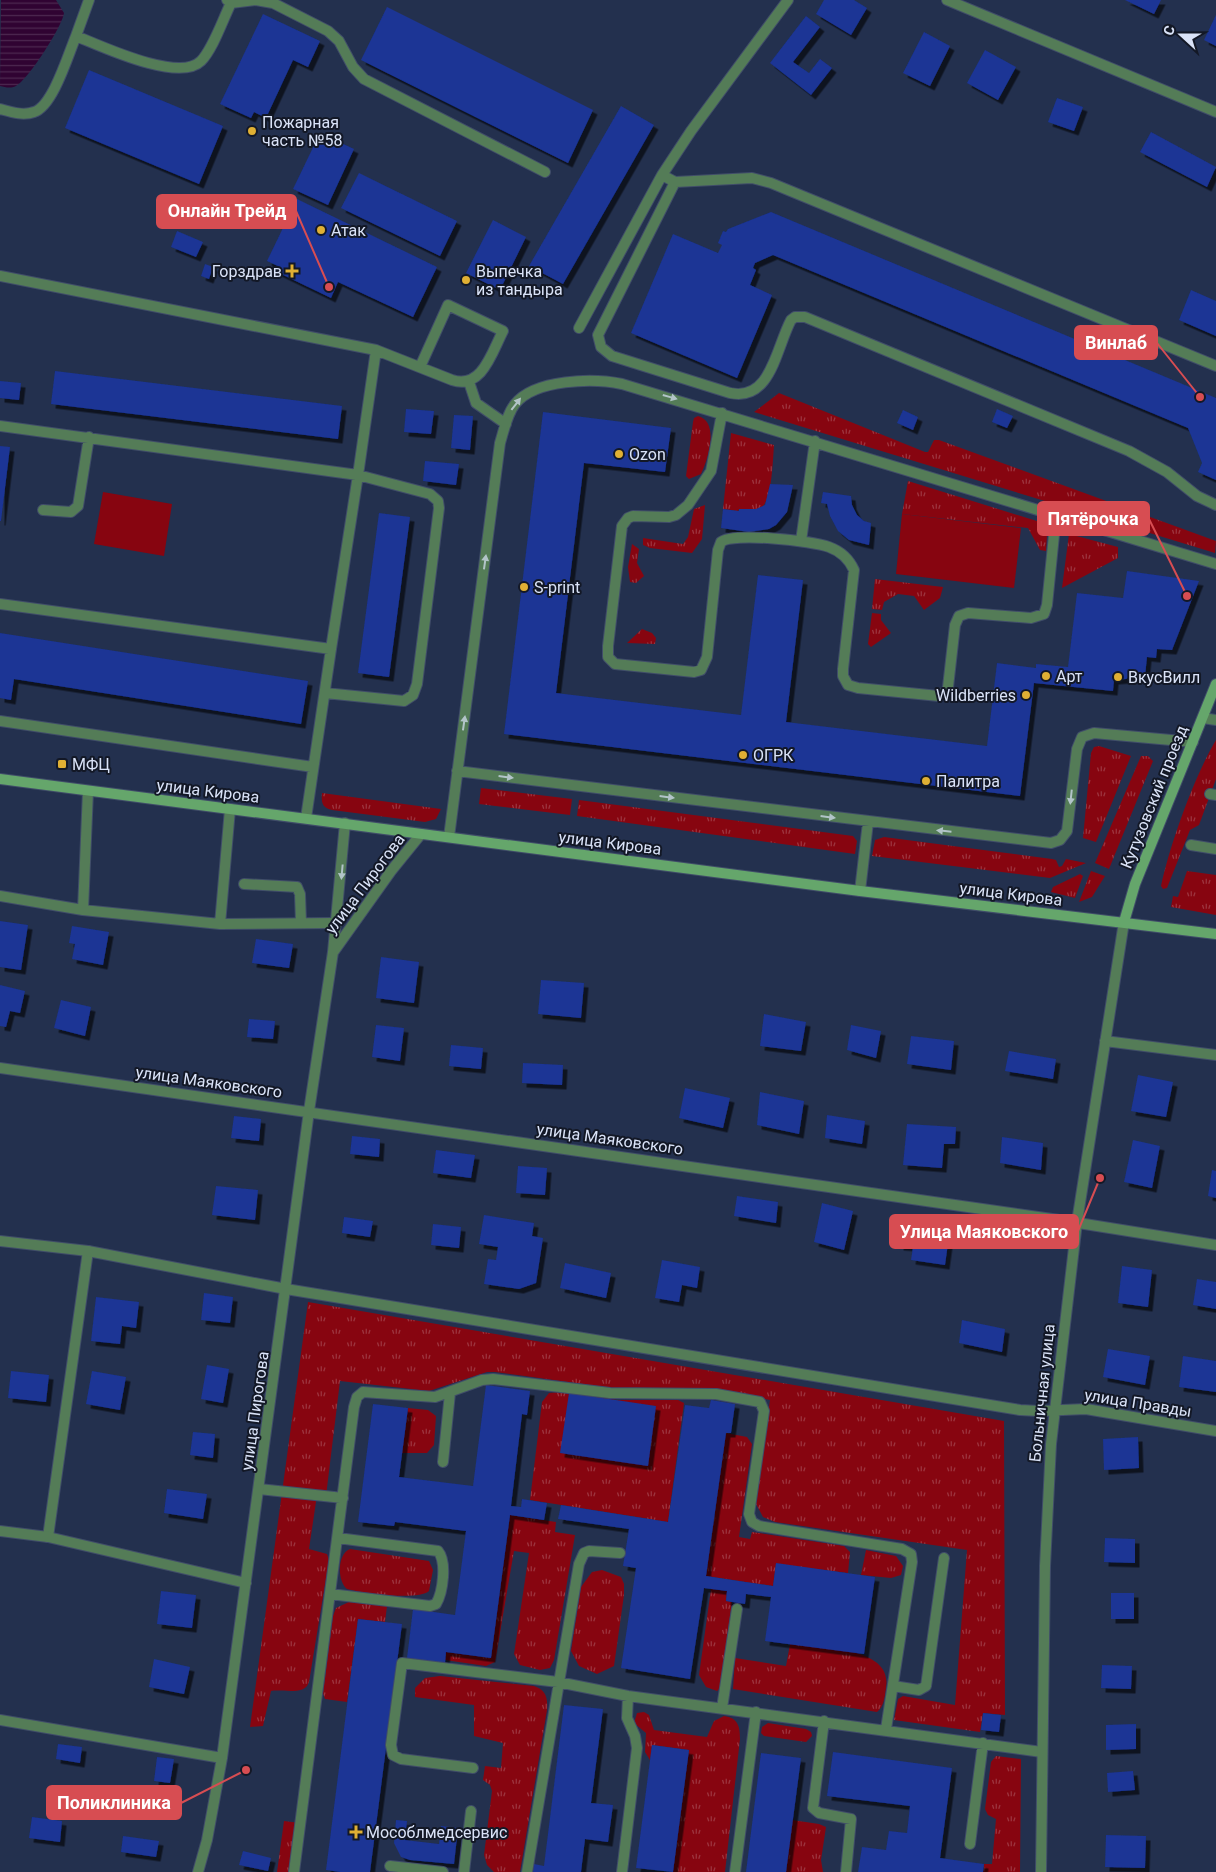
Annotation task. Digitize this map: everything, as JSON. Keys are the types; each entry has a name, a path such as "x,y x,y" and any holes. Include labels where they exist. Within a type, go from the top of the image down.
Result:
{"street":[{"path":"0,109 26,114 41,109 51,95 89,0"},
{"path":"76,36 142,61 178,68 190,68 204,58 229,2 256,0 281,6 334,36 352,67 364,79 545,172"},
{"path":"579,328 662,175 691,131 788,0"},
{"path":"947,0 1216,112"},
{"path":"662,175 675,182 752,178 771,183 1216,366"},
{"path":"675,182 600,328 598,341 612,356 730,393 745,395 758,389 764,382 791,320 795,316 805,317 1129,451 1167,472 1197,496 1216,505"},
{"path":"0,276 376,350 458,382 469,382 483,371 503,331 448,305 420,367"},
{"path":"306,818 376,350"},
{"path":"449,837 500,443 514,406 526,394 583,379 622,384 1216,564"},
{"path":"469,382 476,404 506,424"},
{"path":"722,413 710,471 688,505 676,516 633,516 625,521 622,526 609,636 608,657 615,664 694,672 701,670 708,657 718,550 721,542 733,537 801,541 831,548 846,558 854,570 843,670 843,676 848,685 858,688 939,696 947,691 955,625 959,616 968,613 1037,618 1044,614 1056,515"},
{"path":"0,426 358,475 430,494 438,501 439,520 417,684 413,695 404,701 324,692"},
{"path":"43,510 71,512 78,506 89,437"},
{"path":"801,541 815,442"},
{"path":"0,604 331,649"},
{"name":"Кутузовский проезд","path":"1124,922 1133,888 1216,684"},
{"path":"1203,718 1216,720"},
{"path":"0,721 313,767"},
{"path":"457,771 868,822 1055,842 1060,840 1067,831 1076,749 1082,737 1094,733 1193,742"},
{"name":"улица Кирова","path":"0,780 345,823 860,891 1216,934"},
{"path":"83,910 88,791"},
{"path":"220,924 230,809"},
{"path":"860,891 868,822"},
{"name":"улица Пирогова","path":"198,1872 207,1840 222,1758 309,1111 337,923 345,823"},
{"name":"улица Пирогова","path":"333,952 391,871 421,834"},
{"path":"1191,845 1216,849"},
{"path":"244,884 296,887 300,894 301,923"},
{"path":"0,896 83,910 220,924 337,923"},
{"name":"Больничная улица","path":"1041,1872 1047,1510 1054,1410 1077,1222 1124,922"},
{"path":"1105,1040 1216,1054"},
{"name":"улица Маяковского","path":"0,1068 1077,1222 1216,1245"},
{"name":"улица Правды","path":"0,1241 88,1251 286,1289 1020,1410 1086,1409 1216,1431"},
{"path":"48,1537 88,1251"},
{"path":"294,1872 354,1407 359,1394 370,1392 426,1398 450,1393 482,1380 493,1379 610,1393 716,1394 760,1402 764,1411 749,1514 752,1522 759,1526 902,1548 911,1554 912,1562 886,1729"},
{"path":"443,1462 450,1393"},
{"path":"259,1489 343,1498"},
{"path":"0,1530 48,1537 246,1583"},
{"path":"330,1594 430,1606 436,1604 440,1596 443,1563 438,1550 338,1538"},
{"path":"527,1872 572,1599 582,1558 584,1553 594,1550 620,1553"},
{"path":"893,1686 918,1690 926,1686 944,1558"},
{"path":"722,1708 736,1609"},
{"path":"473,1768 402,1759 393,1755 391,1745 402,1663 558,1682 628,1696 886,1729 1042,1752"},
{"path":"622,1872 637,1748 635,1736 627,1718 628,1696"},
{"path":"735,1872 756,1712"},
{"path":"0,1720 222,1758"},
{"path":"824,1721 813,1808 819,1813 851,1819 846,1872"},
{"path":"970,1844 983,1743"},
{"path":"464,1872 471,1811"},
{"path":"390,1866 443,1872"}],"green space":[{"path":"779,393 925,452 928,452 934,440 939,440 1216,541 1215,553 754,412"},
{"path":"698,416 709,425 709,451 701,474 689,479 686,476 693,422 694,418"},
{"path":"731,433 774,445 768,496 760,508 739,509 738,511 723,509"},
{"path":"908,481 1040,522 1047,534 1046,551 1040,550 1028,528 902,514"},
{"path":"103,492 172,504 164,556 94,544"},
{"path":"705,505 702,539 692,553 650,548 643,545 643,538 683,544 688,537 694,509"},
{"path":"902,514 1021,528 1014,588 896,574"},
{"path":"1069,534 1118,547 1118,558 1062,588"},
{"path":"632,544 639,549 637,563 644,576 636,583 630,582 628,567"},
{"path":"875,579 943,587 940,598 924,610 914,596 898,594 884,602 882,610 872,609"},
{"path":"872,613 881,614 881,620 891,633 871,647 868,644"},
{"path":"642,629 652,633 656,638 655,644 627,643"},
{"path":"1216,740 1216,779 1199,825 1190,830 1167,888 1163,889 1161,886 1165,869 1184,811 1199,773"},
{"path":"1099,746 1131,756 1096,842 1083,838 1091,753 1094,747"},
{"path":"1141,756 1148,756 1153,761 1109,869 1095,863"},
{"path":"481,788 572,799 570,815 479,804"},
{"path":"322,793 441,809 436,819 425,822 332,810 326,808 323,804"},
{"path":"579,800 853,836 857,841 855,854 577,816"},
{"path":"884,837 1052,859 1056,860 1059,867 1062,866 1066,859 1086,863 1050,878 872,856 875,840"},
{"path":"1091,871 1105,876 1092,897 1079,902"},
{"path":"1187,871 1216,875 1216,915 1171,907 1173,896 1178,897"},
{"path":"1080,874 1083,876 1075,898 1051,892 1053,887"},
{"path":"308,1302 1004,1421 1005,1715 983,1713 980,1732 894,1720 898,1699 903,1696 955,1705 967,1550 775,1522 763,1517 755,1502 770,1400 717,1390 627,1390 487,1372 429,1391 340,1381 326,1496 317,1495 309,1549 327,1554 329,1560 309,1682 303,1689 271,1691 263,1726 250,1727"},
{"path":"561,1392 617,1400 678,1400 684,1403 668,1522 530,1500 542,1402 549,1393"},
{"path":"408,1408 428,1410 436,1416 434,1445 427,1453 402,1453"},
{"path":"726,1433 747,1437 752,1444 739,1537 750,1539 752,1532 844,1546 850,1552 848,1573 776,1564 773,1586 706,1576"},
{"path":"510,1515 556,1522 555,1532 575,1535 554,1660 550,1668 540,1670 520,1665 514,1654 529,1553 514,1551 495,1662 486,1666 445,1660 446,1652 491,1658"},
{"path":"350,1549 429,1561 433,1570 429,1591 423,1594 402,1596 347,1589 341,1580 340,1568 343,1556"},
{"path":"866,1550 896,1556 903,1566 901,1575 891,1578 861,1575"},
{"path":"602,1570 621,1577 624,1584 624,1595 614,1666 597,1674 579,1666 571,1651 581,1587 592,1572"},
{"path":"711,1589 727,1591 726,1601 732,1602 720,1688 717,1691 706,1687 699,1675"},
{"path":"349,1602 387,1606 385,1622 358,1619 347,1702 325,1699 323,1693 333,1616 336,1608"},
{"path":"790,1644 851,1652 866,1656 878,1664 885,1674 886,1687 884,1701 879,1710 877,1712 733,1689 735,1658 786,1666"},
{"path":"440,1676 534,1686 544,1692 547,1710 520,1872 494,1872 487,1865 484,1855 492,1791 490,1785 483,1780 485,1766 501,1768 503,1743 474,1736 474,1705 415,1697 415,1688 425,1678"},
{"path":"644,1712 649,1715 654,1730 707,1737 714,1721 724,1716 737,1723 740,1739 725,1872 673,1872 689,1750 652,1745 650,1760 645,1752 646,1733 634,1723 637,1713"},
{"path":"768,1723 806,1729 811,1732 812,1736 806,1742 764,1736 761,1733 762,1727"},
{"path":"996,1756 1021,1759 1020,1872 983,1872 984,1864 992,1864 996,1819 988,1815 985,1809 991,1762"},
{"path":"792,1820 819,1824 826,1827 821,1860 823,1872 786,1872"},
{"path":"284,1821 300,1823 294,1872 277,1872"}],"shaded area":[{"path":"1,0 56,0 64,13 51,41 36,64 21,82 16,86 8,88 0,86"}],"building":[{"path":"824,0 854,0 867,8 851,35 816,14"},
{"path":"1125,0 1161,0 1154,14"},
{"path":"387,7 593,110 568,163 361,60"},
{"path":"263,14 320,41 308,67 293,60 266,118 254,112 251,118 220,104"},
{"path":"1216,15 1216,46 1204,40"},
{"path":"806,16 820,27 793,62 809,73 820,59 832,68 811,95 770,63"},
{"path":"924,32 950,46 930,86 903,73"},
{"path":"985,50 1016,67 998,100 967,83"},
{"path":"89,70 223,126 199,184 65,128"},
{"path":"1057,98 1083,107 1074,131 1048,122"},
{"path":"621,106 654,125 563,284 529,266"},
{"path":"1151,132 1216,167 1207,187 1140,152"},
{"path":"320,133 354,149 328,205 293,189"},
{"path":"359,173 457,221 440,256 341,208"},
{"name":"Атак","path":"297,199 437,267 413,317 338,282 331,298 277,272 280,267 267,261"},
{"path":"771,212 1216,398 1216,480 1198,472 1202,463 1188,428 773,255 755,263 753,268 756,270 750,285 772,295 737,378 631,333 673,234 718,253 722,245 718,243 723,231 726,232 728,229"},
{"path":"493,220 526,237 500,290 466,273"},
{"path":"177,231 203,242 196,257 171,247"},
{"path":"205,264 213,267 209,279 201,276"},
{"path":"1191,290 1216,301 1216,336 1179,320"},
{"path":"55,371 342,406 338,439 51,404"},
{"path":"0,381 21,383 19,400 0,398"},
{"path":"406,409 434,411 431,434 404,432"},
{"path":"997,409 1013,416 1007,428 992,422"},
{"path":"903,410 918,417 913,430 897,423"},
{"path":"543,412 671,428 665,472 584,463 556,693 741,715 758,575 803,580 786,722 987,746 997,663 1036,668 1036,664 1068,667 1077,593 1123,598 1127,571 1199,581 1172,650 1157,649 1156,658 1147,657 1145,676 1135,674 1126,679 1114,680 1113,691 1034,683 1020,796 504,734"},
{"path":"454,415 473,416 470,450 451,448"},
{"path":"0,446 10,447 1,521 0,521"},
{"path":"425,461 459,464 456,485 423,481"},
{"path":"770,484 793,485 787,512 776,525 769,529 749,532 721,528 723,509 739,511 739,509 756,509 765,505"},
{"path":"823,492 851,496 852,505 857,515 864,521 871,523 869,545 849,540 838,531 830,516 827,504 821,503"},
{"path":"379,513 410,517 389,677 358,673"},
{"path":"0,633 308,681 301,724 14,679 11,700 0,698"},
{"path":"0,921 28,925 21,970 0,967"},
{"path":"72,926 109,932 103,965 72,959 75,944 69,943"},
{"path":"256,939 293,944 289,968 252,963"},
{"path":"381,957 419,962 414,1003 376,998"},
{"path":"541,980 584,983 581,1018 538,1014"},
{"path":"0,985 25,991 20,1013 10,1011 6,1027 0,1026"},
{"path":"61,1000 91,1007 85,1036 54,1028"},
{"path":"764,1014 806,1022 801,1051 760,1046"},
{"path":"249,1019 275,1021 273,1039 247,1037"},
{"path":"376,1025 404,1028 400,1061 372,1057"},
{"path":"851,1025 881,1031 876,1058 847,1050"},
{"path":"911,1036 954,1041 951,1070 907,1064"},
{"path":"451,1045 483,1048 481,1069 449,1066"},
{"path":"1009,1051 1056,1059 1053,1079 1005,1071"},
{"path":"523,1063 563,1065 562,1085 522,1083"},
{"path":"1138,1075 1173,1082 1166,1117 1131,1111"},
{"path":"685,1088 730,1098 723,1128 679,1118"},
{"path":"760,1092 804,1101 799,1134 757,1125"},
{"path":"827,1115 865,1121 862,1144 825,1138"},
{"path":"234,1116 261,1119 259,1141 231,1138"},
{"path":"907,1124 956,1127 955,1144 944,1144 942,1168 903,1165"},
{"path":"352,1136 380,1139 379,1157 350,1154"},
{"path":"1002,1137 1043,1143 1041,1170 1000,1163"},
{"path":"1133,1140 1160,1146 1152,1188 1124,1182"},
{"path":"436,1150 475,1155 471,1178 433,1173"},
{"path":"518,1166 547,1168 545,1195 516,1193"},
{"path":"1212,1170 1216,1171 1216,1198 1208,1196"},
{"path":"216,1186 258,1190 255,1220 212,1215"},
{"path":"737,1196 778,1202 776,1223 734,1216"},
{"path":"822,1203 853,1211 844,1250 814,1242"},
{"path":"484,1215 534,1223 532,1236 543,1238 536,1283 519,1289 484,1284 488,1259 496,1260 498,1247 479,1244"},
{"path":"344,1217 373,1221 370,1237 342,1233"},
{"path":"903,1223 950,1229 945,1265 911,1260 913,1247 899,1246"},
{"path":"433,1224 461,1227 459,1248 431,1245"},
{"path":"662,1260 700,1267 697,1288 682,1285 679,1302 655,1298"},
{"path":"565,1263 611,1273 606,1298 560,1288"},
{"path":"1122,1266 1152,1270 1148,1307 1118,1303"},
{"path":"1197,1279 1216,1282 1216,1309 1193,1305"},
{"path":"204,1293 233,1297 230,1323 201,1320"},
{"path":"96,1297 139,1302 136,1328 122,1326 120,1344 91,1341"},
{"path":"962,1320 1005,1329 1002,1352 959,1343"},
{"path":"1108,1349 1150,1356 1145,1385 1103,1377"},
{"path":"1183,1356 1216,1361 1216,1392 1179,1387"},
{"path":"207,1365 229,1369 223,1403 201,1399"},
{"path":"11,1371 49,1375 46,1402 8,1398"},
{"path":"92,1371 126,1377 120,1410 86,1404"},
{"path":"486,1385 530,1391 527,1415 522,1414 511,1506 521,1507 522,1499 547,1503 544,1520 510,1515 491,1658 446,1652 445,1663 407,1658 413,1609 455,1615 466,1531 395,1522 394,1526 358,1522 373,1404 408,1408 399,1477 473,1486"},
{"path":"569,1393 656,1406 648,1466 560,1453"},
{"path":"711,1400 735,1404 731,1433 726,1433 706,1576 773,1586 776,1563 875,1577 864,1654 765,1641 771,1597 746,1594 745,1604 726,1601 727,1591 704,1588 690,1679 621,1668 636,1568 623,1566 629,1529 558,1519 561,1505 668,1522 685,1405 709,1408"},
{"path":"193,1432 215,1434 213,1458 190,1455"},
{"path":"1138,1437 1139,1468 1104,1470 1103,1439"},
{"path":"167,1489 207,1494 203,1519 164,1513"},
{"path":"1105,1538 1135,1539 1135,1563 1104,1562"},
{"path":"161,1591 196,1595 192,1628 157,1624"},
{"path":"1111,1593 1134,1593 1134,1619 1111,1619"},
{"path":"358,1619 402,1624 370,1872 340,1872 326,1870"},
{"path":"154,1659 190,1667 184,1694 149,1687"},
{"path":"1102,1665 1132,1666 1131,1689 1101,1688"},
{"path":"564,1705 603,1709 591,1803 613,1805 608,1842 585,1839 581,1872 533,1872 534,1864 544,1866"},
{"path":"983,1713 1001,1715 999,1732 981,1730"},
{"path":"1136,1724 1136,1749 1106,1750 1106,1725"},
{"path":"58,1744 82,1747 80,1763 56,1759"},
{"path":"652,1745 689,1750 673,1872 636,1868"},
{"path":"833,1752 952,1768 940,1858 984,1864 983,1872 858,1872 862,1847 886,1850 889,1831 907,1833 910,1806 827,1796"},
{"path":"761,1753 801,1758 786,1872 746,1872"},
{"path":"157,1757 174,1759 170,1783 154,1781"},
{"path":"1133,1771 1135,1790 1108,1792 1107,1773"},
{"path":"32,1817 62,1821 60,1842 29,1838"},
{"path":"396,1820 407,1821 405,1840 439,1844 441,1826 458,1828 454,1864 410,1860 401,1857 394,1843"},
{"path":"1106,1835 1146,1836 1145,1868 1105,1867"},
{"path":"123,1836 159,1841 156,1857 121,1852"},
{"path":"243,1851 271,1858 268,1871 239,1865"}],"place":[{"name":"Пожарная часть №58","path":"252,131"},
{"name":"Атак","path":"321,230"},
{"name":"Горздрав","path":"292,271"},
{"name":"Выпечка из тандыра","path":"466,280"},
{"name":"Онлайн Трейд","path":"329,287"},
{"name":"Винлаб","path":"1200,397"},
{"name":"Ozon","path":"619,454"},
{"name":"S-print","path":"524,587"},
{"name":"Пятёрочка","path":"1187,596"},
{"name":"Арт","path":"1046,676"},
{"name":"ВкусВилл","path":"1118,677"},
{"name":"Wildberries","path":"1026,695"},
{"name":"ОГРК","path":"743,755"},
{"name":"МФЦ","path":"62,764"},
{"name":"Палитра","path":"926,781"},
{"name":"Улица Маяковского","path":"1100,1178"},
{"name":"Поликлиника","path":"246,1770"},
{"name":"Мособлмедсервис","path":"356,1832"}]}
